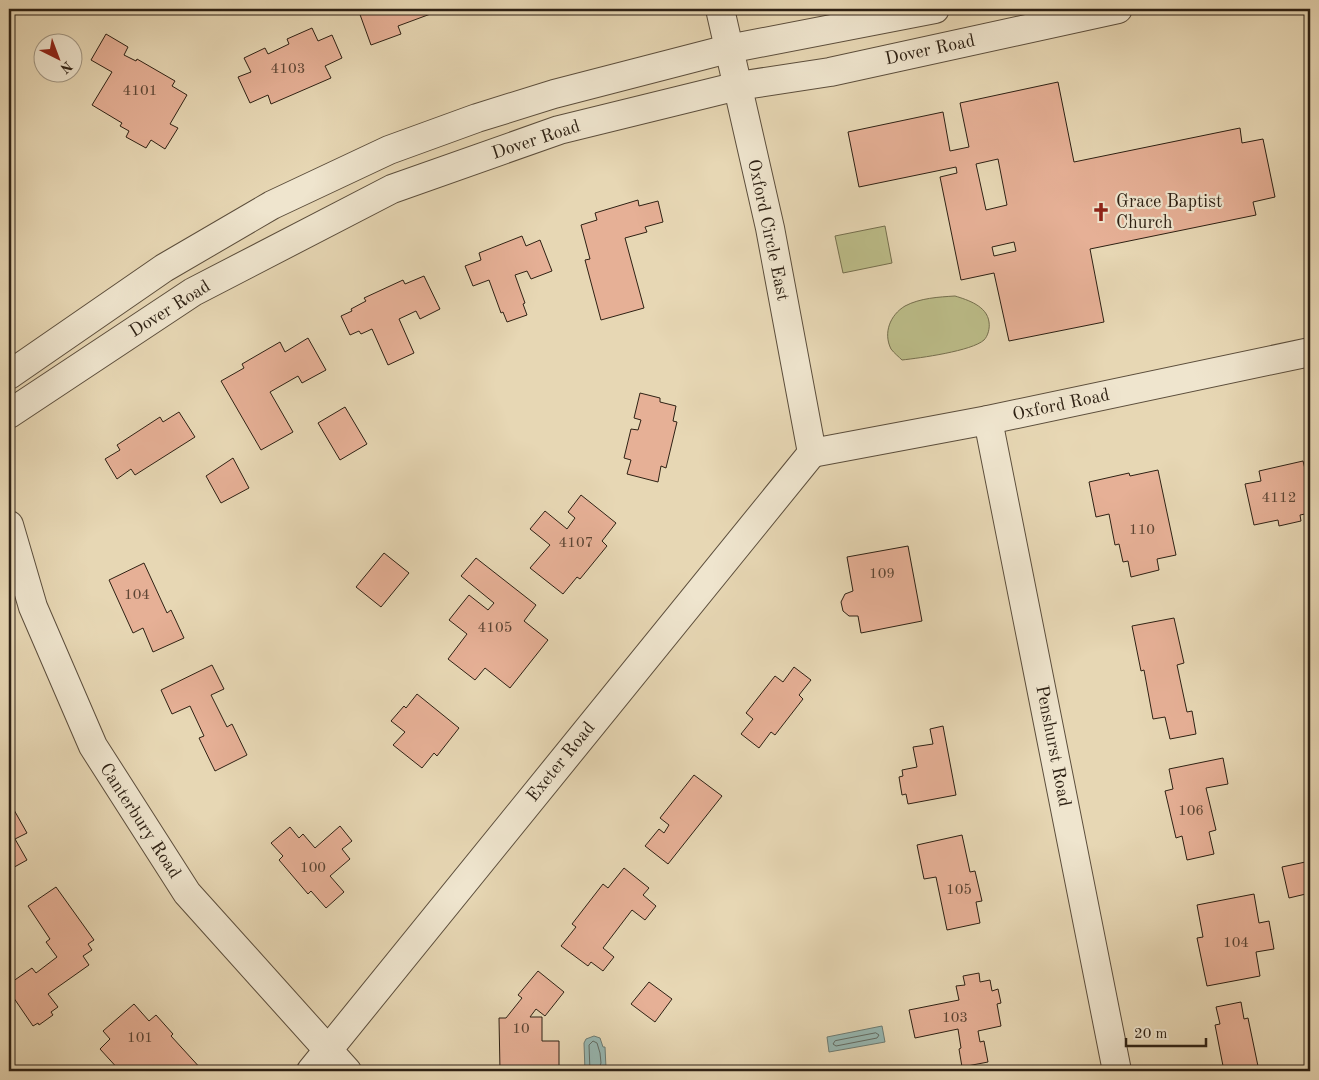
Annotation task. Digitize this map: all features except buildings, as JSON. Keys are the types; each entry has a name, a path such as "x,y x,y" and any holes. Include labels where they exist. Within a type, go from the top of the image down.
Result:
{"street":[{"name":"Oxford Circle East","path":"720,9 770,228 812,453"},
{"name":"Dover Road","path":"9,375 164,268 272,205 389,150 477,118 554,94 728,49 935,9"},
{"name":"Dover Road","path":"9,414 193,292 392,189 559,130 738,86 830,72 1118,9"},
{"name":"Oxford Road","path":"812,453 988,420 1310,352"},
{"name":"Penshurst Road","path":"988,420 1117,1071"},
{"name":"Exeter Road","path":"320,1061 812,453"},
{"name":"Canterbury Road","path":"9,525 33,606 93,746 186,893 320,1061 347,1071"}],"green space":[{"path":"885,226 892,263 843,273 835,236"},
{"path":"955,296 976,304 985,312 989,327 988,334 984,340 958,351 902,360 891,349 888,331 895,314 911,303 936,297"}],"water":[{"path":"882,1026 885,1042 829,1052 827,1037"},
{"path":"594,1036 600,1038 603,1047 605,1047 606,1068 603,1068 603,1071 585,1071 584,1043 586,1039"}],"place":[{"name":"Grace Baptist Church","path":"1101,212"}]}
